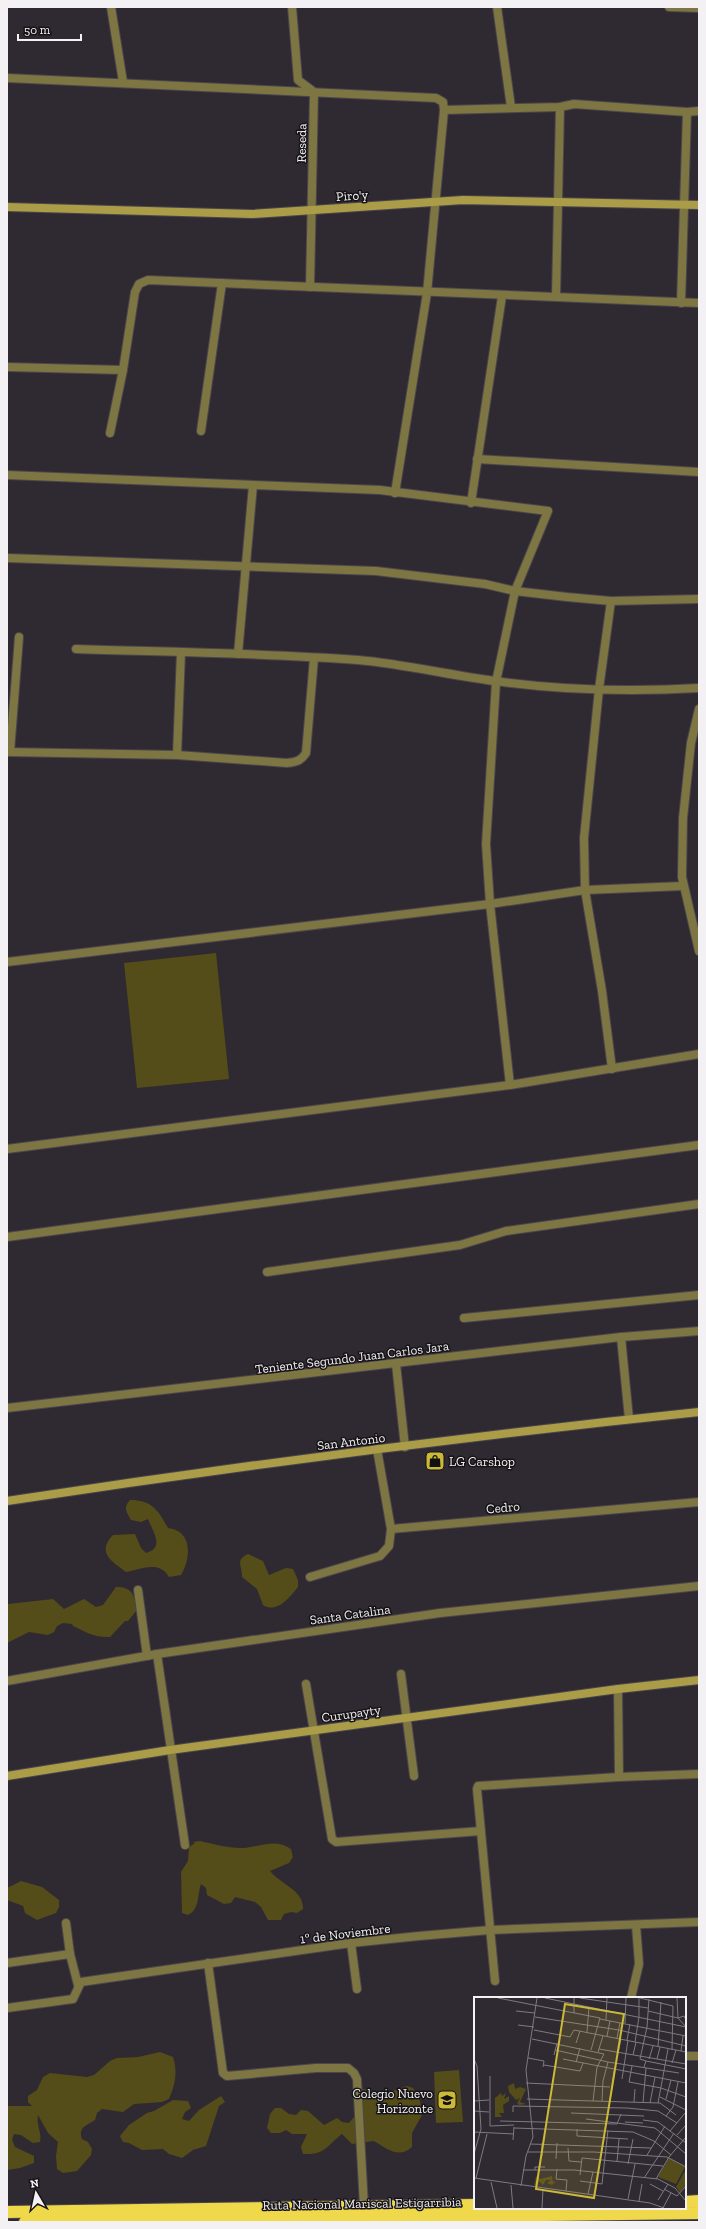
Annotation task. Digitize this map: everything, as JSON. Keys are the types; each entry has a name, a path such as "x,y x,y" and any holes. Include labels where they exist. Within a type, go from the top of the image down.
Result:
{"highway":[{"path":"686,2202 699,2201"},
{"name":"Ruta Nacional Mariscal Estigarribia","path":"7,2212 474,2205"},
{"name":"Ruta Nacional Mariscal Estigarribia","path":"25,2222 699,2213"}],"street":[{"path":"111,7 123,82"},
{"path":"292,7 298,80 314,92"},
{"path":"497,7 511,107"},
{"path":"670,7 699,8"},
{"path":"7,78 123,82 436,98 443,102 444,110 437,201 427,293 395,493"},
{"name":"Reseda","path":"310,287 314,92"},
{"path":"444,110 511,107 560,107 574,104 687,112 699,111"},
{"path":"556,297 560,107"},
{"path":"681,303 687,112"},
{"name":"Piro'y","path":"7,207 252,214 437,201 699,205"},
{"path":"110,433 123,370 135,292 139,284 148,280 222,282 427,293 699,303"},
{"path":"201,431 222,282"},
{"path":"471,503 502,296"},
{"path":"7,367 123,370"},
{"path":"477,458 699,472"},
{"path":"7,475 380,490 471,503 548,511 515,591 496,682 486,844 490,904 510,1085"},
{"path":"238,654 253,485"},
{"path":"7,558 376,571 485,584 515,591 612,601 699,599"},
{"path":"612,601 599,689 584,838 586,890 602,991 612,1070"},
{"path":"19,637 8,752 177,754 287,763 296,762 303,758 306,753 314,658"},
{"path":"76,649 238,654 360,661 496,682 599,689 660,691 699,688"},
{"path":"177,754 182,652"},
{"path":"699,709 691,744 683,818 683,886 699,952"},
{"path":"7,962 490,904 586,890 683,886"},
{"path":"7,1149 510,1085 612,1070 699,1054"},
{"path":"7,1237 699,1145"},
{"path":"267,1272 460,1245 506,1231 699,1204"},
{"path":"464,1318 699,1295"},
{"name":"Teniente Segundo Juan Carlos Jara","path":"7,1408 621,1337 699,1331"},
{"path":"621,1337 629,1419"},
{"path":"396,1364 405,1447"},
{"name":"San Antonio","path":"7,1501 172,1476 629,1419 699,1412"},
{"path":"310,1577 380,1556 389,1546 391,1529 377,1450"},
{"name":"Cedro","path":"391,1529 699,1502"},
{"name":"Santa Catalina","path":"7,1681 157,1654 440,1613 699,1586"},
{"path":"138,1590 147,1656"},
{"path":"157,1654 185,1845"},
{"path":"401,1674 408,1717 414,1776"},
{"name":"Curupayty","path":"7,1776 170,1750 618,1689 699,1680"},
{"path":"306,1684 330,1834 336,1842 480,1831"},
{"path":"618,1689 619,1777"},
{"path":"495,1981 477,1789 481,1784 699,1774"},
{"name":"1º de Noviembre","path":"78,1985 81,1982 351,1943 490,1930 699,1922"},
{"path":"7,2008 73,1999 76,1995 78,1985 70,1954 66,1923"},
{"path":"631,1997 639,1964 636,1925"},
{"path":"351,1943 357,1990"},
{"path":"7,1963 70,1954"},
{"path":"208,1963 223,2073 227,2076 316,2068 348,2068 354,2072 357,2079 364,2206"},
{"path":"686,2056 699,2056"}],"shaded area":[{"path":"216,953 229,1079 137,1088 124,963"},
{"path":"130,1500 138,1500 154,1507 168,1528 176,1530 182,1534 188,1546 188,1553 187,1561 181,1575 169,1577 161,1569 155,1567 126,1572 108,1556 106,1547 108,1541 113,1535 135,1534 141,1548 146,1553 152,1551 155,1547 155,1534 148,1519 141,1522 131,1520 126,1510 126,1505"},
{"path":"248,1554 263,1561 269,1575 286,1568 293,1569 298,1580 298,1587 283,1603 273,1607 263,1605 257,1589 242,1577 240,1561"},
{"path":"116,1587 126,1588 132,1593 137,1610 128,1621 125,1621 110,1637 95,1636 73,1626 72,1624 63,1623 57,1626 54,1632 48,1635 29,1632 7,1643 8,1604 53,1599 64,1609 84,1599 96,1607 103,1605"},
{"path":"200,1841 225,1847 240,1848 273,1843 291,1849 293,1857 289,1863 270,1871 274,1876 296,1892 300,1897 303,1909 297,1913 291,1912 284,1914 281,1920 268,1920 261,1907 255,1902 235,1897 231,1903 224,1904 207,1895 206,1888 201,1884 198,1902 195,1909 188,1915 182,1913 181,1872 188,1861 189,1847 195,1843 193,1842"},
{"path":"21,1881 42,1887 59,1900 59,1907 56,1913 37,1920 25,1913 23,1906 7,1900 7,1888"},
{"path":"160,2052 173,2057 175,2063 175,2078 169,2099 162,2102 134,2104 123,2112 102,2109 97,2113 95,2120 82,2129 82,2139 88,2142 92,2149 91,2155 77,2171 63,2173 57,2169 56,2156 58,2142 48,2133 38,2115 40,2142 33,2143 21,2135 14,2134 12,2140 15,2147 34,2156 34,2163 20,2168 7,2170 7,2106 32,2106 28,2102 28,2096 37,2090 43,2077 50,2073 87,2077 94,2075 110,2061 117,2058 138,2057"},
{"path":"459,2070 463,2122 436,2123 434,2072"},
{"path":"407,2086 413,2088 420,2101 422,2115 412,2133 412,2147 407,2151 393,2152 374,2141 352,2144 342,2134 325,2149 317,2153 303,2154 301,2147 307,2134 292,2134 286,2130 280,2133 271,2133 267,2128 270,2114 275,2108 281,2108 289,2114 296,2115 301,2110 308,2111 324,2125 337,2118 342,2122 349,2123 354,2117 361,2090 385,2093"},
{"path":"221,2096 225,2102 219,2106 206,2146 193,2150 182,2158 169,2154 163,2149 142,2150 129,2143 123,2142 120,2136 129,2125 147,2113 154,2111 173,2100 188,2101 191,2108 185,2112 182,2119 189,2121 199,2110"}],"place":[{"name":"LG Carshop","path":"435,1461"},
{"name":"Colegio Nuevo Horizonte","path":"447,2100"}]}
